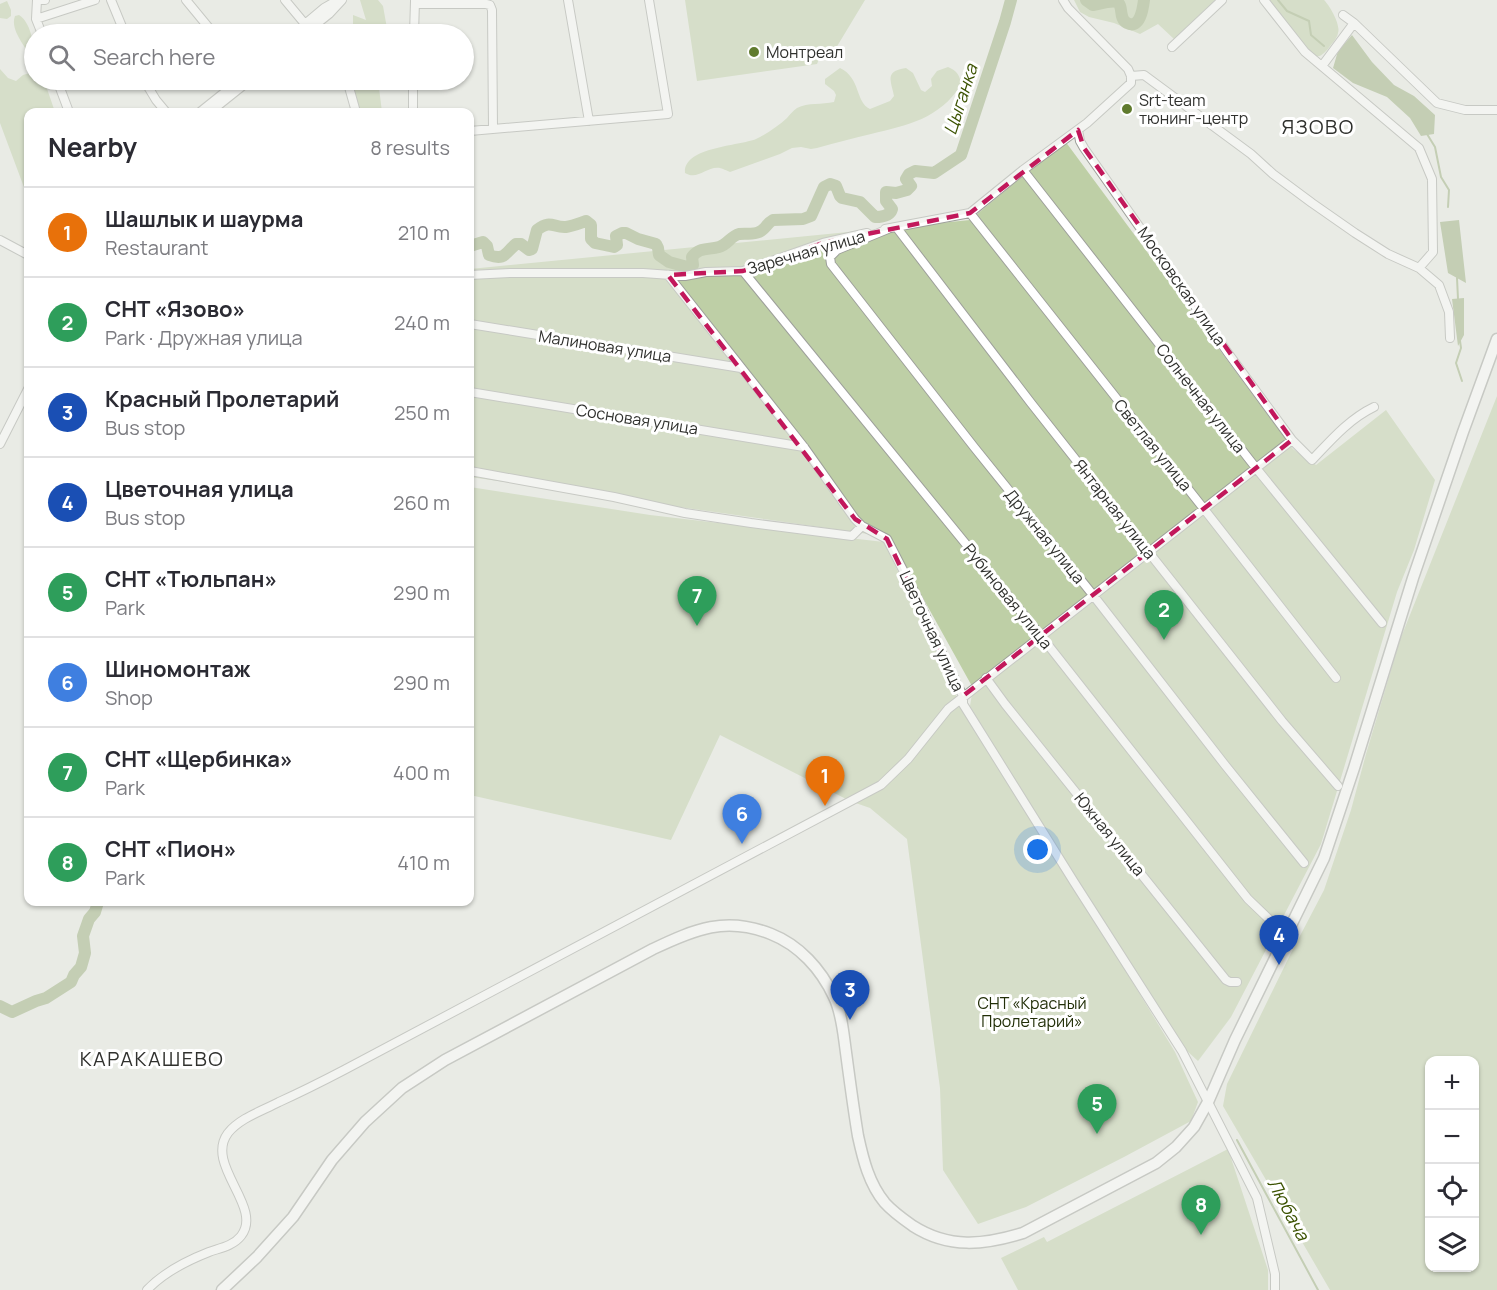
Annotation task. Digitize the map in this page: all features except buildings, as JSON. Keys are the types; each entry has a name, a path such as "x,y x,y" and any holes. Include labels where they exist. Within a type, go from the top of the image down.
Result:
{"main road":[{"path":"222,1290 257,1257 293,1217 332,1160 365,1122 402,1088 445,1060 653,949 682,935 708,927 732,924 758,929 783,938 806,956 822,976 835,998 860,1146 872,1182 884,1202 901,1218 924,1233 942,1240 964,1243 1000,1240 1023,1233 1156,1163 1176,1147 1194,1127 1208,1102 1235,1040 1324,858 1413,578 1497,339"}],"street":[{"path":"38,24 37,0 45,0"},
{"path":"36,19 94,0"},
{"path":"111,0 121,24"},
{"path":"186,0 206,24"},
{"path":"285,0 303,24"},
{"path":"313,24 324,9 340,0"},
{"path":"568,0 589,121"},
{"path":"474,131 668,114 649,0"},
{"path":"1063,0 1068,8 1121,60 1128,69 1131,79 1144,75 1251,154 1273,174 1312,203 1388,254 1419,267 1439,285 1449,312 1450,338"},
{"path":"1172,47 1222,0"},
{"path":"1264,0 1305,52 1419,148 1432,178 1433,252 1419,267"},
{"path":"414,24 415,2 490,5 492,10 493,129"},
{"path":"1342,15 1354,23 1437,103 1465,111 1497,110"},
{"path":"1322,66 1354,23"},
{"name":"Заречная улица","path":"474,275 510,273 685,276 706,272 743,271 824,243 970,213 1078,130 1131,79"},
{"path":"61,90 68,108"},
{"path":"150,90 163,108"},
{"path":"205,108 228,90"},
{"path":"215,108 238,90"},
{"path":"350,90 355,108"},
{"path":"412,108 413,90"},
{"name":"Московская улица","path":"1078,130 1084,148 1196,308 1292,440 1312,460 1346,426 1374,407"},
{"name":"Солнечная улица","path":"1023,170 1256,468 1382,623"},
{"name":"Светлая улица","path":"970,213 1336,678"},
{"name":"Янтарная улица","path":"892,228 1282,720 1338,786"},
{"name":"Дружная улица","path":"892,228 837,250 830,257 831,264 1304,863"},
{"path":"0,240 24,253"},
{"name":"Рубиновая улица","path":"743,271 1041,636 1248,899 1271,921"},
{"path":"474,472 614,497 685,513 751,523 852,536 862,526 804,447 668,275"},
{"name":"Малиновая улица","path":"474,325 741,368"},
{"name":"Сосновая улица","path":"474,393 804,447"},
{"path":"0,444 24,396"},
{"path":"147,1290 169,1270 230,1245 241,1236 245,1228 245,1208 227,1173 222,1148 228,1134 238,1124 881,785 908,759 948,709 963,696 1292,440"},
{"name":"Цветочная улица","path":"862,526 887,539 963,696 963,704 1182,1051 1257,1198 1275,1274 1275,1290"},
{"name":"Южная улица","path":"986,678 1226,980 1237,982"}],"highlighted area":[{"path":"1078,130 1084,148 1292,440 963,696 887,539 855,519 668,275 743,271 823,243 970,213"}],"green space":[{"path":"360,0 378,0 383,6 386,24 353,24 353,15 366,20"},
{"path":"685,0 865,0 836,48 821,54 817,64 697,81"},
{"path":"1074,0 1215,0 1174,39 1158,24 1140,34 1114,23 1089,17 1080,12"},
{"path":"1267,0 1324,0 1332,11 1339,30 1336,37 1321,55 1313,54"},
{"path":"7,1 11,16 7,19 0,18 0,4"},
{"path":"19,15 27,24 24,24 24,46 15,28 15,16"},
{"path":"948,67 958,74 961,85 943,106 910,124 817,148 792,148 730,172 715,168 694,175 685,173 687,164 702,153 756,139 776,127 801,106 834,102 836,95 825,84 825,79 840,68 847,72 865,106 870,109 890,101 894,96 891,78 892,74 899,69 906,68 913,73 921,90 925,92 932,86 931,79 937,71"},
{"path":"0,69 8,78 16,81 23,75 24,90 47,90 54,108 24,108 24,187 0,123"},
{"path":"352,90 379,90 382,108 354,108"},
{"path":"1065,141 1293,449 1316,465 1386,410 1435,480 1414,550 1397,592 1321,844 1231,1017 1198,1061 1186,1050 1035,814 970,706 973,688 889,537 474,478 474,269 970,220"},
{"path":"1497,396 1497,1290 1330,1290 1223,1106 1227,1084 1324,890 1351,810 1400,640"},
{"name":"СНТ «Красный Пролетарий»","path":"474,488 650,515 884,542 963,710 1073,884 1175,1052 1198,1102 1191,1121 1026,1207 978,1224 943,1170 940,1088 907,839 870,808 850,801 720,735 671,840 474,796"},
{"path":"1228,1149 1268,1270 1268,1290 1018,1290 1001,1258 1044,1237 1047,1242"}],"shaded area":[{"path":"1352,35 1372,62 1394,85 1414,96 1435,115 1434,134 1421,136 1410,118 1387,97 1353,83 1333,68 1338,51"},
{"path":"1459,220 1466,283 1448,273 1440,222"},
{"path":"1464,298 1464,335 1458,346 1452,299"}],"waterway":[{"name":"Цыганка","path":"474,245 483,242 487,246 489,255 502,257 516,244 521,244 529,250 532,249 537,230 546,225 566,227 586,221 591,225 591,239 595,243 614,247 617,245 616,236 626,233 656,244 659,255 669,262 691,268 692,257 701,250 722,246 739,234 759,232 773,220 803,219 811,216 824,187 830,184 836,186 842,198 860,202 875,217 887,215 892,209 886,201 886,192 896,193 907,190 911,186 906,179 909,174 915,171 934,173 961,155 1011,0"},
{"name":"Цыганка","path":"1086,0 1093,5 1117,2 1124,21 1131,24 1138,21 1144,0"},
{"path":"1278,0 1287,11 1309,21 1311,35 1324,46"},
{"path":"1427,134 1435,147 1441,177 1449,190 1448,207"},
{"path":"1457,278 1458,299"},
{"path":"1460,341 1461,348 1456,363 1462,381"},
{"name":"Цыганка","path":"0,1006 12,1012 46,998 71,982 81,967 85,953 83,936 97,906"},
{"name":"Любача","path":"1237,1140 1318,1290"}],"place":[{"name":"Монтреал","path":"754,52"},
{"name":"Srt-team тюнинг-центр","path":"1127,109"},
{"name":"СНТ «Щербинка»","path":"697,626"},
{"name":"СНТ «Язово»","path":"1164,640"},
{"name":"Шашлык и шаурма","path":"825,806"},
{"name":"Шиномонтаж","path":"742,844"},
{"name":"Цветочная улица","path":"1279,965"},
{"name":"Красный Пролетарий","path":"850,1020"},
{"name":"СНТ «Тюльпан»","path":"1097,1134"},
{"name":"СНТ «Пион»","path":"1201,1235"}],"district":[{"name":"ЯЗОВО","path":"1318,126"},
{"name":"КАРАКАШЕВО","path":"152,1058"}]}
